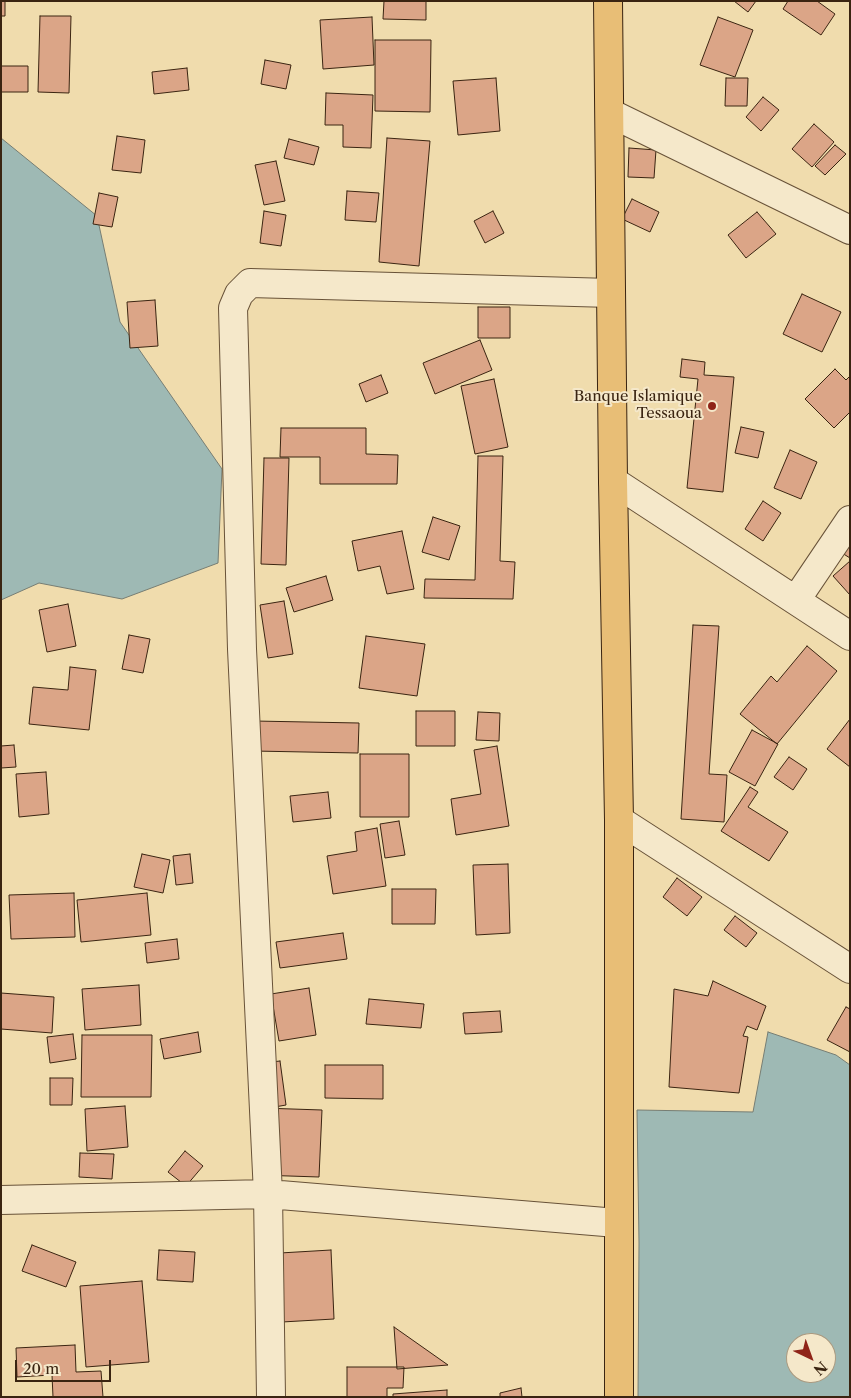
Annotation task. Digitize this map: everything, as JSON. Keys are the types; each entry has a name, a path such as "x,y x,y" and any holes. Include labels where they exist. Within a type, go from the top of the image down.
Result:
{"highway":[{"path":"608,1 613,481 620,820 619,1397"}],"street":[{"path":"610,113 850,230"},
{"path":"271,1397 268,1194 242,649 233,308 240,294 250,283 611,292"},
{"path":"613,481 850,636"},
{"path":"796,600 850,520"},
{"path":"620,820 850,969"},
{"path":"1,1200 268,1194 618,1223"}],"water":[{"path":"1,138 97,216 120,322 222,469 218,563 122,599 39,583 1,600"},
{"path":"768,1032 836,1055 850,1065 850,1397 638,1397 639,1243 637,1110 753,1112"}],"building":[{"path":"1,1 5,1 5,16 1,16"},
{"path":"384,1 426,1 426,20 383,19"},
{"path":"734,1 756,1 748,12"},
{"path":"788,1 817,1 835,14 821,35 783,9"},
{"path":"40,16 71,16 69,93 38,92"},
{"path":"372,17 374,65 323,69 320,20"},
{"path":"718,17 753,30 735,77 700,65"},
{"path":"375,40 431,40 430,112 375,111"},
{"path":"265,60 291,65 286,89 261,84"},
{"path":"1,66 28,66 28,92 1,92"},
{"path":"187,68 189,90 154,94 152,72"},
{"path":"496,78 500,131 458,135 453,81"},
{"path":"726,78 748,78 747,106 725,106"},
{"path":"326,93 373,95 371,148 343,147 343,125 325,125"},
{"path":"763,97 779,110 761,131 746,117"},
{"path":"814,124 834,142 812,167 792,149"},
{"path":"117,136 145,140 141,173 112,170"},
{"path":"387,138 430,141 419,266 379,262"},
{"path":"289,139 319,147 314,165 284,158"},
{"path":"835,145 846,154 825,175 815,166"},
{"path":"629,148 656,150 654,178 628,177"},
{"path":"276,161 285,201 264,205 255,165"},
{"path":"347,191 379,193 376,222 345,220"},
{"path":"99,193 118,197 112,227 93,224"},
{"path":"632,199 659,212 650,232 622,219"},
{"path":"264,211 286,215 281,246 260,243"},
{"path":"493,211 504,233 485,243 474,221"},
{"path":"757,212 776,234 746,258 728,235"},
{"path":"802,294 841,312 822,352 783,334"},
{"path":"155,300 158,346 130,348 127,302"},
{"path":"478,307 510,307 510,338 478,338"},
{"path":"480,340 492,370 435,394 423,363"},
{"path":"682,359 705,362 704,375 734,377 723,492 687,488 698,379 680,377"},
{"path":"835,369 846,380 850,376 850,412 834,428 805,399"},
{"path":"381,375 388,393 366,402 359,384"},
{"path":"494,379 508,447 475,454 461,386"},
{"path":"741,427 764,432 758,458 735,453"},
{"path":"281,428 366,428 366,454 398,455 397,484 320,484 320,457 280,457"},
{"path":"790,450 817,462 801,499 774,488"},
{"path":"478,456 503,456 500,561 515,562 513,599 424,598 425,579 475,580"},
{"path":"264,458 289,458 286,565 261,564"},
{"path":"763,501 781,513 763,541 745,529"},
{"path":"433,517 460,526 449,560 422,552"},
{"path":"402,531 414,589 387,594 380,566 358,571 352,541"},
{"path":"850,541 850,558 842,553"},
{"path":"850,561 850,595 833,576"},
{"path":"326,576 333,600 294,612 286,588"},
{"path":"284,601 293,654 268,658 260,605"},
{"path":"68,604 76,646 47,652 39,610"},
{"path":"693,625 719,626 709,774 727,775 724,822 681,819"},
{"path":"129,635 150,639 143,673 122,669"},
{"path":"366,636 425,644 417,696 359,688"},
{"path":"807,646 837,671 777,744 740,714 771,676 777,682"},
{"path":"70,667 96,670 89,730 29,724 33,687 68,690"},
{"path":"416,711 455,711 455,746 416,746"},
{"path":"478,712 500,713 499,741 476,740"},
{"path":"850,719 850,767 827,749"},
{"path":"254,721 359,723 358,753 253,751"},
{"path":"752,730 778,744 755,786 729,772"},
{"path":"14,745 16,767 1,768 1,746"},
{"path":"497,746 509,826 456,835 451,799 481,794 474,750"},
{"path":"360,754 409,754 409,817 360,817"},
{"path":"789,757 807,769 793,790 774,777"},
{"path":"46,772 49,814 19,817 16,774"},
{"path":"750,787 758,792 748,807 788,832 769,861 721,831"},
{"path":"328,792 331,818 293,822 290,796"},
{"path":"399,821 405,855 385,858 380,824"},
{"path":"377,828 386,886 333,894 327,856 357,851 355,832"},
{"path":"142,854 170,860 163,893 134,887"},
{"path":"190,854 193,883 176,885 173,856"},
{"path":"508,864 510,933 476,935 473,865"},
{"path":"677,878 702,897 687,916 663,897"},
{"path":"392,889 436,889 435,924 392,924"},
{"path":"74,893 75,937 11,939 9,895"},
{"path":"147,893 151,935 81,942 77,900"},
{"path":"735,916 757,933 746,947 724,930"},
{"path":"343,933 347,959 280,968 276,942"},
{"path":"177,939 179,959 147,963 145,943"},
{"path":"713,981 766,1006 757,1030 747,1026 743,1036 748,1037 739,1093 669,1087 674,989 708,996"},
{"path":"139,985 141,1025 85,1030 82,989"},
{"path":"309,988 316,1035 279,1041 271,994"},
{"path":"1,993 54,997 52,1033 1,1029"},
{"path":"369,999 424,1004 421,1028 366,1024"},
{"path":"846,1007 850,1009 850,1052 827,1040"},
{"path":"500,1011 502,1032 465,1034 463,1013"},
{"path":"198,1032 201,1052 164,1059 160,1039"},
{"path":"73,1034 76,1059 50,1063 47,1037"},
{"path":"82,1035 152,1035 151,1097 81,1097"},
{"path":"280,1061 286,1105 269,1108 263,1063"},
{"path":"325,1065 383,1065 383,1099 325,1098"},
{"path":"50,1078 73,1078 72,1105 50,1105"},
{"path":"125,1106 128,1147 87,1151 85,1109"},
{"path":"262,1108 322,1110 319,1177 259,1175"},
{"path":"185,1151 203,1166 186,1186 168,1172"},
{"path":"80,1153 114,1154 112,1179 79,1177"},
{"path":"32,1245 76,1262 66,1287 22,1271"},
{"path":"159,1250 195,1252 193,1282 157,1280"},
{"path":"331,1250 334,1319 282,1322 280,1253"},
{"path":"142,1281 149,1362 86,1367 80,1286"},
{"path":"394,1327 448,1365 397,1369"},
{"path":"75,1345 76,1372 101,1371 103,1397 53,1397 52,1375 17,1377 16,1348"},
{"path":"347,1367 404,1367 403,1388 387,1388 387,1397 347,1397"},
{"path":"521,1388 522,1397 500,1397 500,1393"},
{"path":"447,1390 447,1397 393,1397 393,1394"}],"place":[{"name":"Banque Islamique Tessaoua","path":"712,406"}]}
